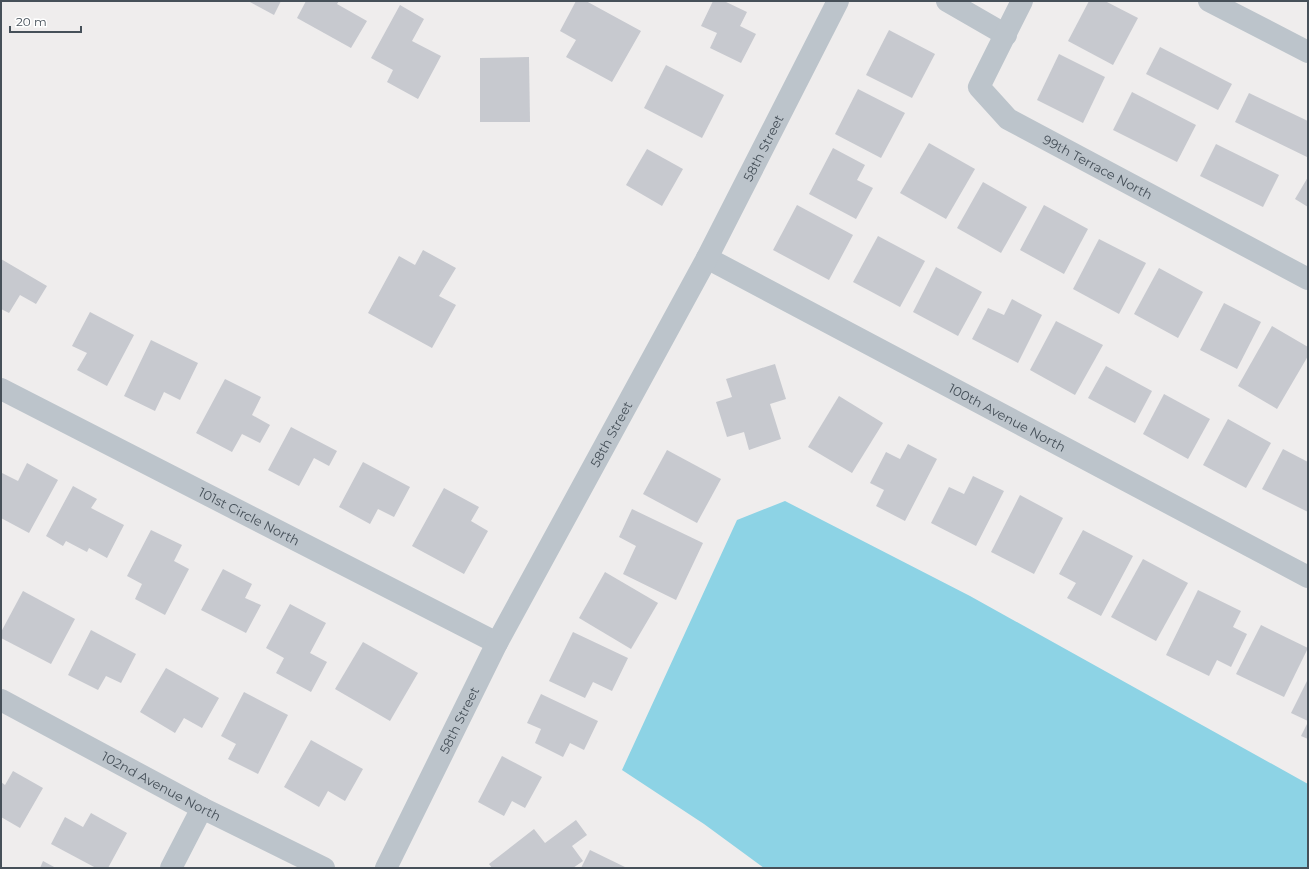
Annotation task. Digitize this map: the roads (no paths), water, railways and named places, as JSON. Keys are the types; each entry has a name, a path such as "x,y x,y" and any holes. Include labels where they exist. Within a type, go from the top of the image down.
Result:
{"street":[{"name":"58th Street","path":"386,868 497,643 707,258 838,1"},
{"path":"947,1 1006,35"},
{"path":"1209,1 1308,52"},
{"name":"99th Terrace North","path":"1019,2 1006,35 979,88 1008,119 1308,279"},
{"name":"100th Avenue North","path":"707,258 1308,577"},
{"name":"101st Circle North","path":"1,389 497,643"},
{"name":"102nd Avenue North","path":"1,700 202,808 324,868"},
{"path":"171,868 202,808"}],"water":[{"path":"785,501 970,596 1308,784 1308,868 764,868 704,824 622,770 737,520"}]}
